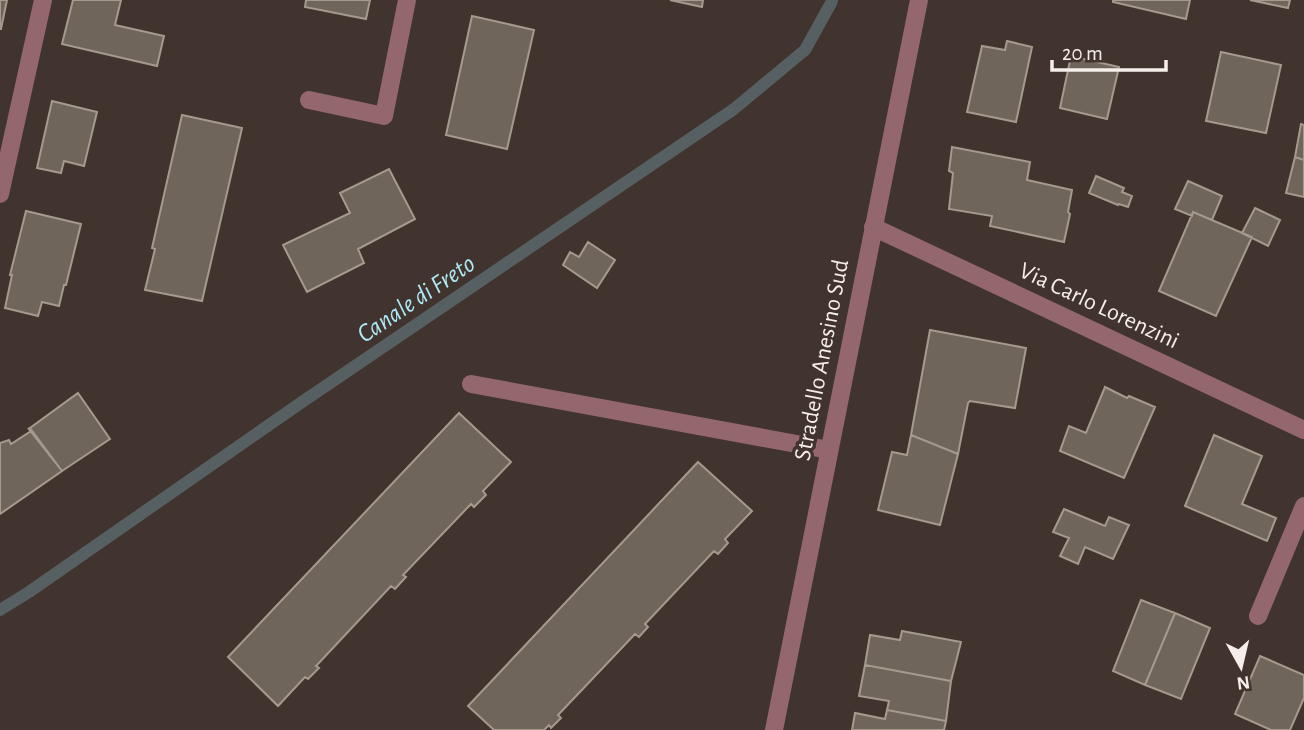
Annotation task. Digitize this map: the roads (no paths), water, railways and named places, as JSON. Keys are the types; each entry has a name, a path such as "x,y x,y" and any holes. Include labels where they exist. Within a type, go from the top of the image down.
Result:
{"street":[{"path":"0,194 43,0"},
{"path":"309,100 384,116 407,0"},
{"name":"Stradello Anesino Sud","path":"774,730 919,0"},
{"name":"Via Carlo Lorenzini","path":"873,227 1304,430"},
{"path":"471,384 829,450"},
{"path":"1258,616 1304,506"}],"waterway":[{"name":"Canale di Freto","path":"0,610 734,109 805,50 832,0"}]}
